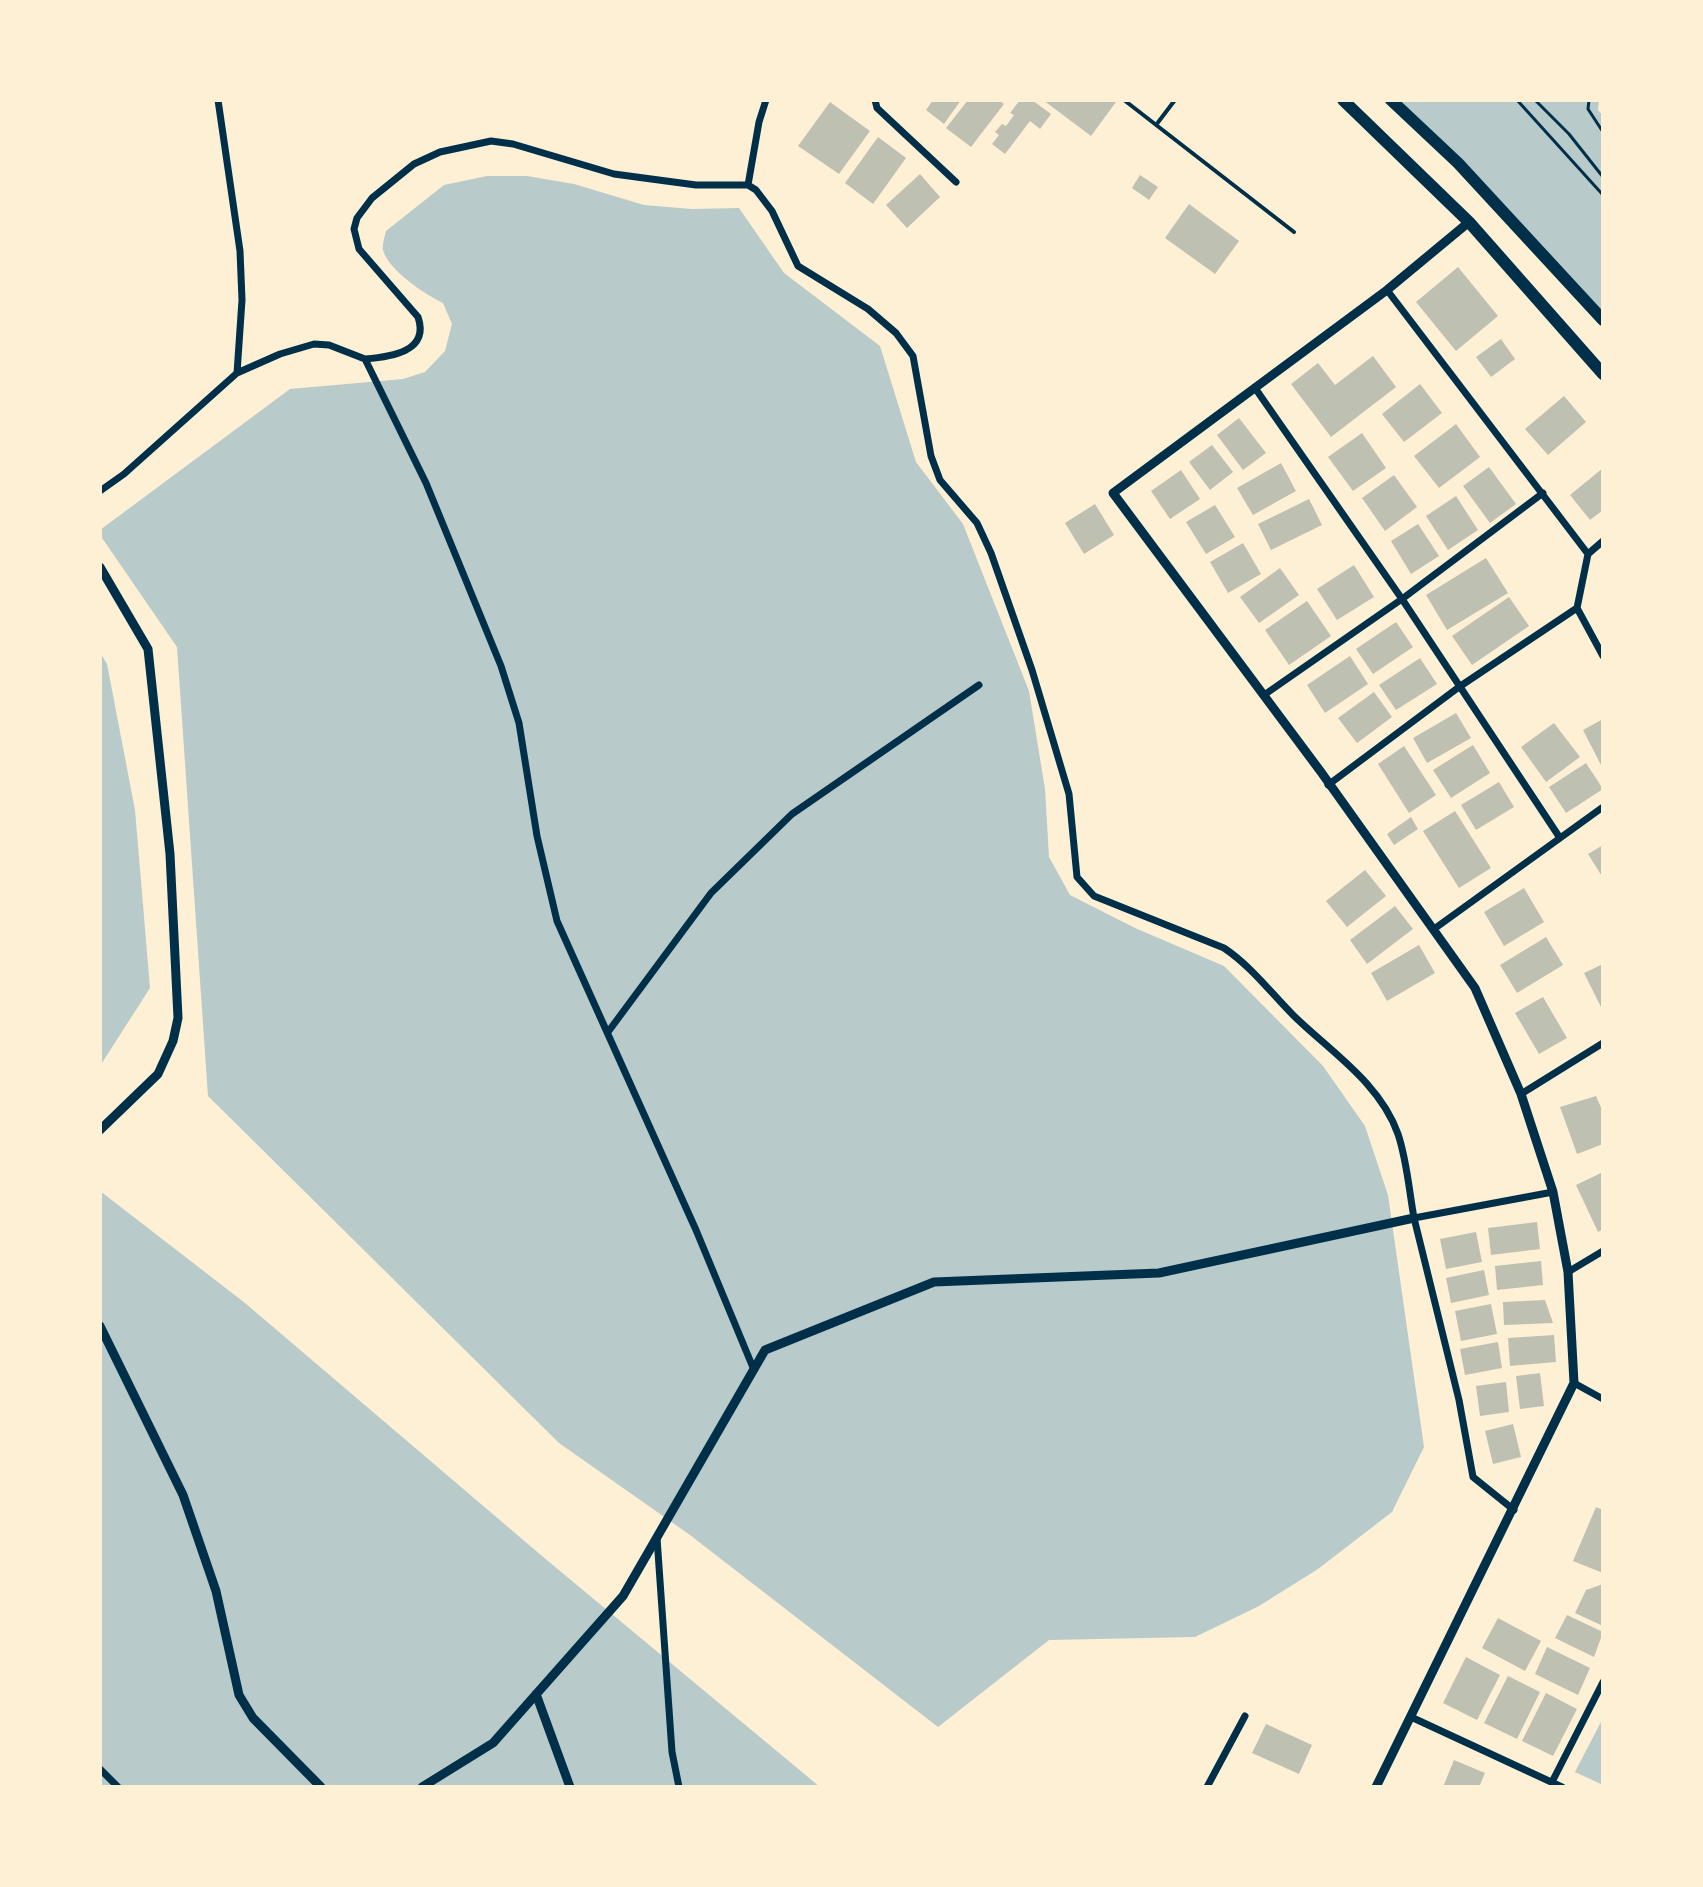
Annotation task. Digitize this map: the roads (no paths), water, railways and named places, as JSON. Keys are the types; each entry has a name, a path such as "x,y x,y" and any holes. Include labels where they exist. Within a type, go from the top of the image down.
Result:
{"highway":[{"path":"1343,100 1469,222 1603,374"},
{"path":"1391,100 1458,163 1603,320"}],"street":[{"path":"218,100 240,251 242,300 237,373"},
{"path":"748,185 766,100"},
{"path":"875,100 877,108 956,182"},
{"path":"100,491 124,474 237,373 280,354 314,344 329,345 365,359 395,357 408,349 418,338 421,327 418,317 359,249 354,229 357,218 372,198 414,164 440,152 491,141 513,144 614,174 696,185 748,185 765,198 798,266 842,290 868,309 896,333 913,356 931,456 940,480 977,523 991,553 1032,670 1069,794 1077,877 1094,896 1224,948 1240,959 1298,1019 1342,1058 1378,1099 1396,1130 1414,1218 1459,1400 1473,1477 1514,1510"},
{"path":"1376,1787 1574,1383 1568,1272 1553,1192 1521,1094 1475,988 1264,695 1113,493 1387,290 1469,222"},
{"path":"1387,290 1588,554"},
{"path":"365,359 426,483 501,666 519,723 537,836 557,921 696,1230 754,1370"},
{"path":"1255,388 1402,599 1560,838"},
{"path":"1264,695 1402,599 1543,493"},
{"path":"1603,541 1588,554 1577,608 1603,656"},
{"path":"100,567 148,649 170,854 178,1018 173,1041 158,1074 100,1130"},
{"path":"1328,785 1459,687 1577,608"},
{"path":"608,1032 711,893 792,814 979,685"},
{"path":"1434,929 1603,807"},
{"path":"1521,1094 1603,1043"},
{"path":"422,1787 493,1743 623,1596 765,1350 934,1282 1159,1273 1414,1218 1553,1192"},
{"path":"1568,1272 1603,1251"},
{"path":"100,1326 183,1495 216,1591 239,1695 253,1718 321,1787"},
{"path":"1574,1383 1603,1399"},
{"path":"657,1536 672,1752 679,1787"},
{"path":"1552,1782 1603,1682"},
{"path":"536,1694 570,1787"},
{"path":"1207,1787 1245,1716"},
{"path":"1411,1717 1562,1787"},
{"path":"100,1769 118,1787"}],"lane":[{"path":"1124,100 1294,232"},
{"path":"1156,125 1175,100"}]}
